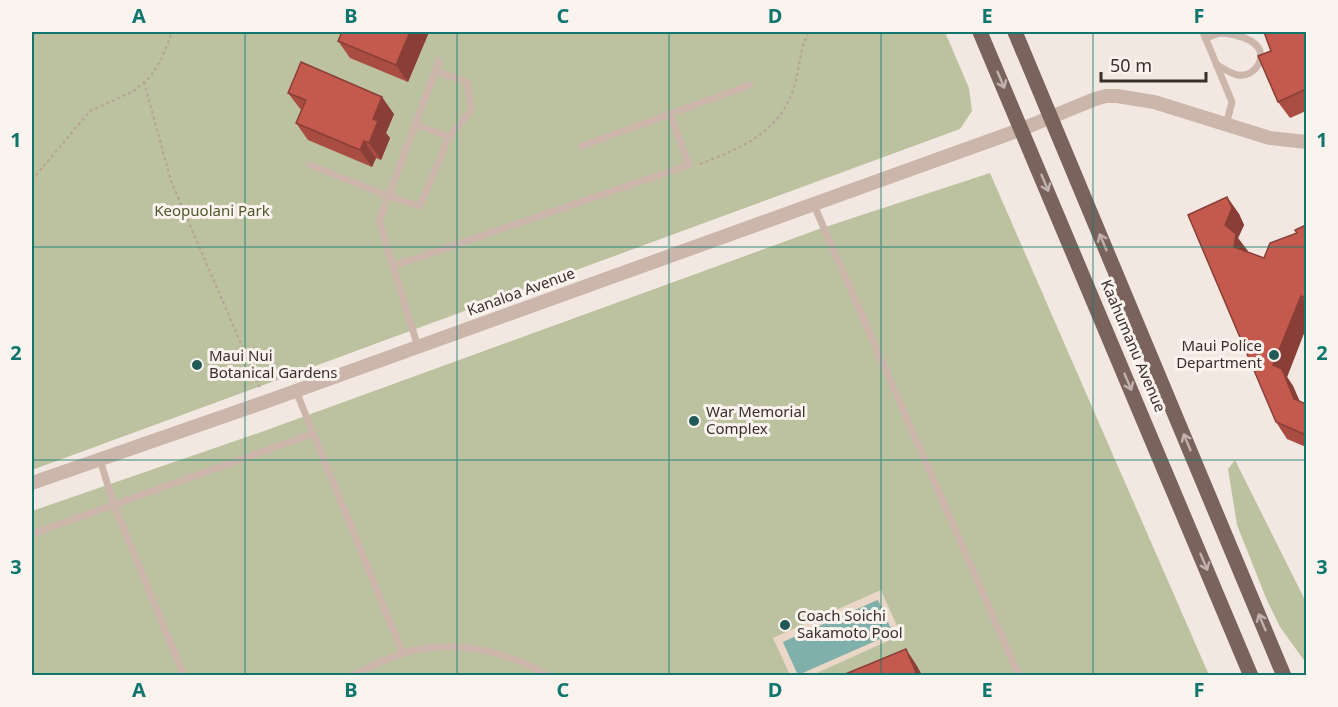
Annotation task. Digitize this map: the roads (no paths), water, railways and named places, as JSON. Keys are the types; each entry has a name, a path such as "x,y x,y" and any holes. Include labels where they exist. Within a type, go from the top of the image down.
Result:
{"main road":[{"name":"Kaahumanu Avenue","path":"980,32 1251,675"},
{"name":"Kaahumanu Avenue","path":"1015,32 1284,675"}],"street":[{"name":"Kanaloa Avenue","path":"32,483 296,391 1022,129 1106,96 1154,102 1270,138 1306,142"}],"lane":[{"path":"1217,65 1238,75 1249,74 1257,69 1260,51 1252,41 1221,33 1204,35 1232,102 1226,125"},
{"path":"418,347 379,221 439,61"},
{"path":"310,165 388,196 420,206 449,137 471,111 467,82 435,71"},
{"path":"582,146 750,85"},
{"path":"393,266 689,165 670,114"},
{"path":"415,124 449,137"},
{"path":"813,203 1019,675"},
{"path":"296,391 403,654"},
{"path":"32,534 312,434"},
{"path":"100,460 114,505 184,675"},
{"path":"350,675 403,654 437,648 483,650 527,664 549,675"}],"water":[{"path":"878,600 893,633 798,675 783,642"}],"place":[{"name":"Maui Police Department","path":"1274,355"},
{"name":"Maui Nui Botanical Gardens","path":"197,365"},
{"name":"War Memorial Complex","path":"694,421"},
{"name":"Coach Soichi Sakamoto Pool","path":"785,625"}],"park label":[{"name":"Keopuolani Park","path":"212,211"}]}
